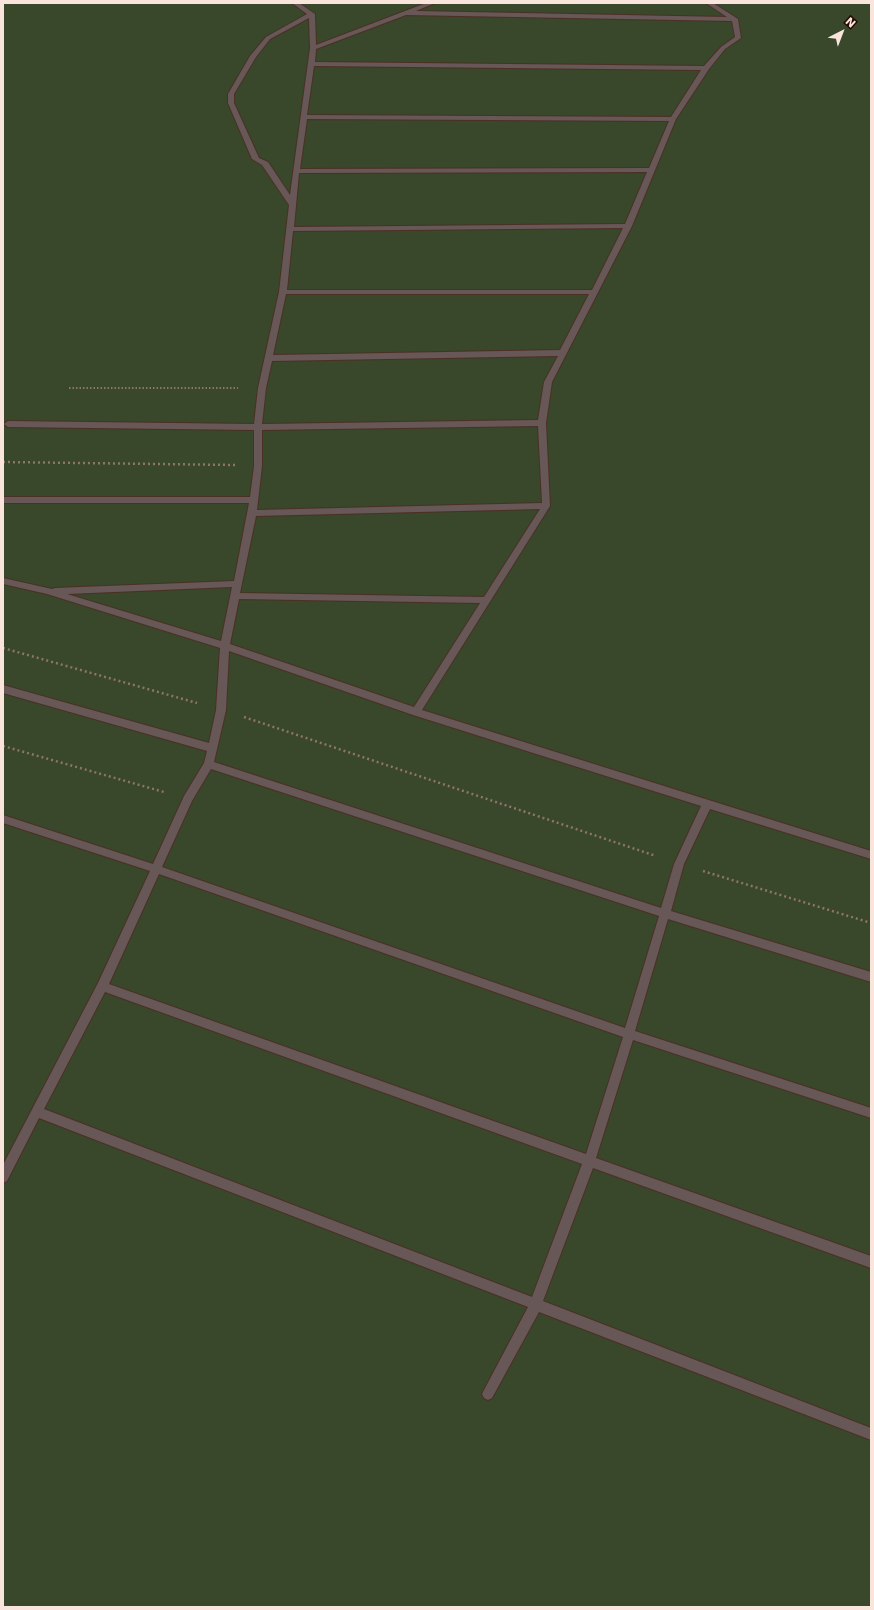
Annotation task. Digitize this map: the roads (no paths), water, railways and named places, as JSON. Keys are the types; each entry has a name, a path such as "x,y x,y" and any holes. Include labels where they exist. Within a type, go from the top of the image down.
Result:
{"street":[{"path":"295,3 312,14"},
{"path":"313,48 432,3"},
{"path":"416,712 546,506 542,422 548,382 628,226 673,119 706,68 723,48 738,38 735,19 709,3"},
{"path":"404,13 735,19"},
{"path":"3,1177 102,986 188,799 209,764 221,710 225,646 252,513 258,466 258,427 262,388 283,292 296,171 313,48 312,14"},
{"path":"292,204 265,164 256,159 231,103 230,94 253,56 268,38 312,14"},
{"path":"311,64 706,68"},
{"path":"303,117 673,119"},
{"path":"296,171 652,170"},
{"path":"290,229 628,226"},
{"path":"283,292 595,292"},
{"path":"268,358 563,352"},
{"path":"8,424 258,427 542,422"},
{"path":"3,500 253,500"},
{"path":"252,513 546,506"},
{"path":"3,581 47,591 225,646 416,712 871,855"},
{"path":"47,591 237,584"},
{"path":"234,596 487,600"},
{"path":"3,689 212,748"},
{"path":"209,764 664,913 871,977"},
{"path":"488,1394 536,1304 589,1162 629,1034 679,864 706,804"},
{"path":"3,819 156,869 629,1034 871,1113"},
{"path":"102,986 871,1262"},
{"path":"37,1112 871,1434"}]}
